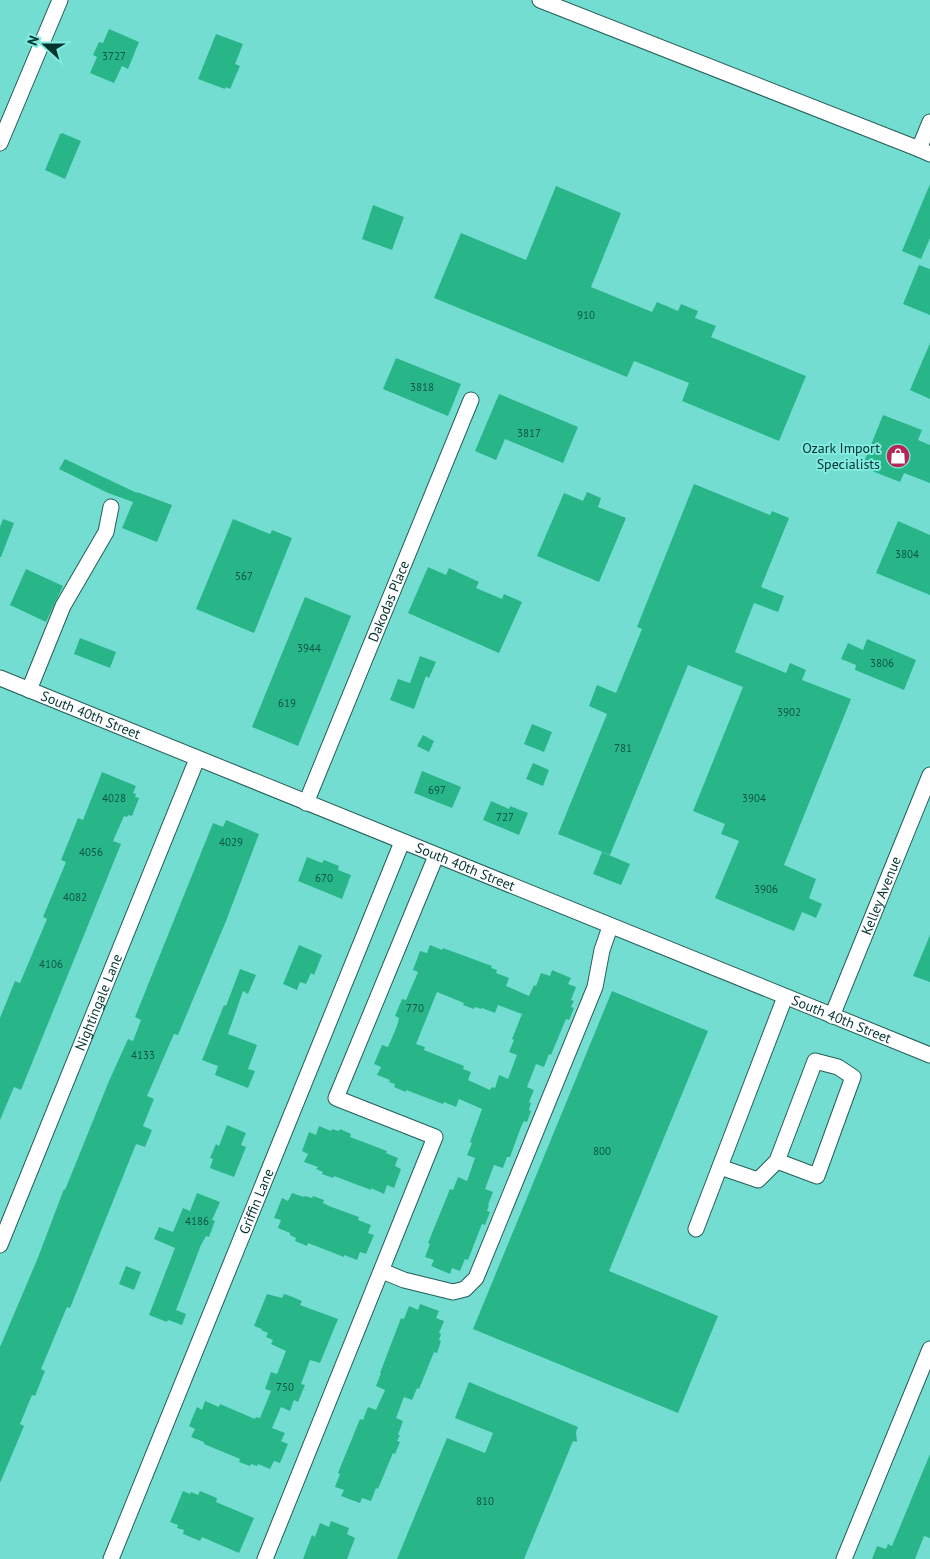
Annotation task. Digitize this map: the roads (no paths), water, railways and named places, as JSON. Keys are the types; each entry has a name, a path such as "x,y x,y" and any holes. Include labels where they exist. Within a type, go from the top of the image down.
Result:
{"street":[{"path":"0,143 60,0"},
{"path":"540,0 924,151 930,122"},
{"name":"Dakodas Place","path":"306,803 472,400"},
{"path":"29,690 63,606 106,532 111,507"},
{"name":"South 40th Street","path":"0,678 610,927 930,1055"},
{"name":"Nightingale Lane","path":"0,1245 197,759"},
{"name":"Kelley Avenue","path":"832,1016 930,775"},
{"name":"Griffin Lane","path":"111,1559 402,842"},
{"path":"266,1559 436,1137 336,1098 436,856"},
{"path":"382,1271 404,1280 453,1292 466,1289 476,1278 595,987 602,950 610,927"},
{"path":"696,1229 785,997"},
{"path":"720,1167 758,1180 777,1160 815,1061 838,1067 853,1077 817,1176 777,1160"},
{"path":"844,1559 929,1356"}],"place":[{"name":"Ozark Import Specialists","path":"898,456"}]}
